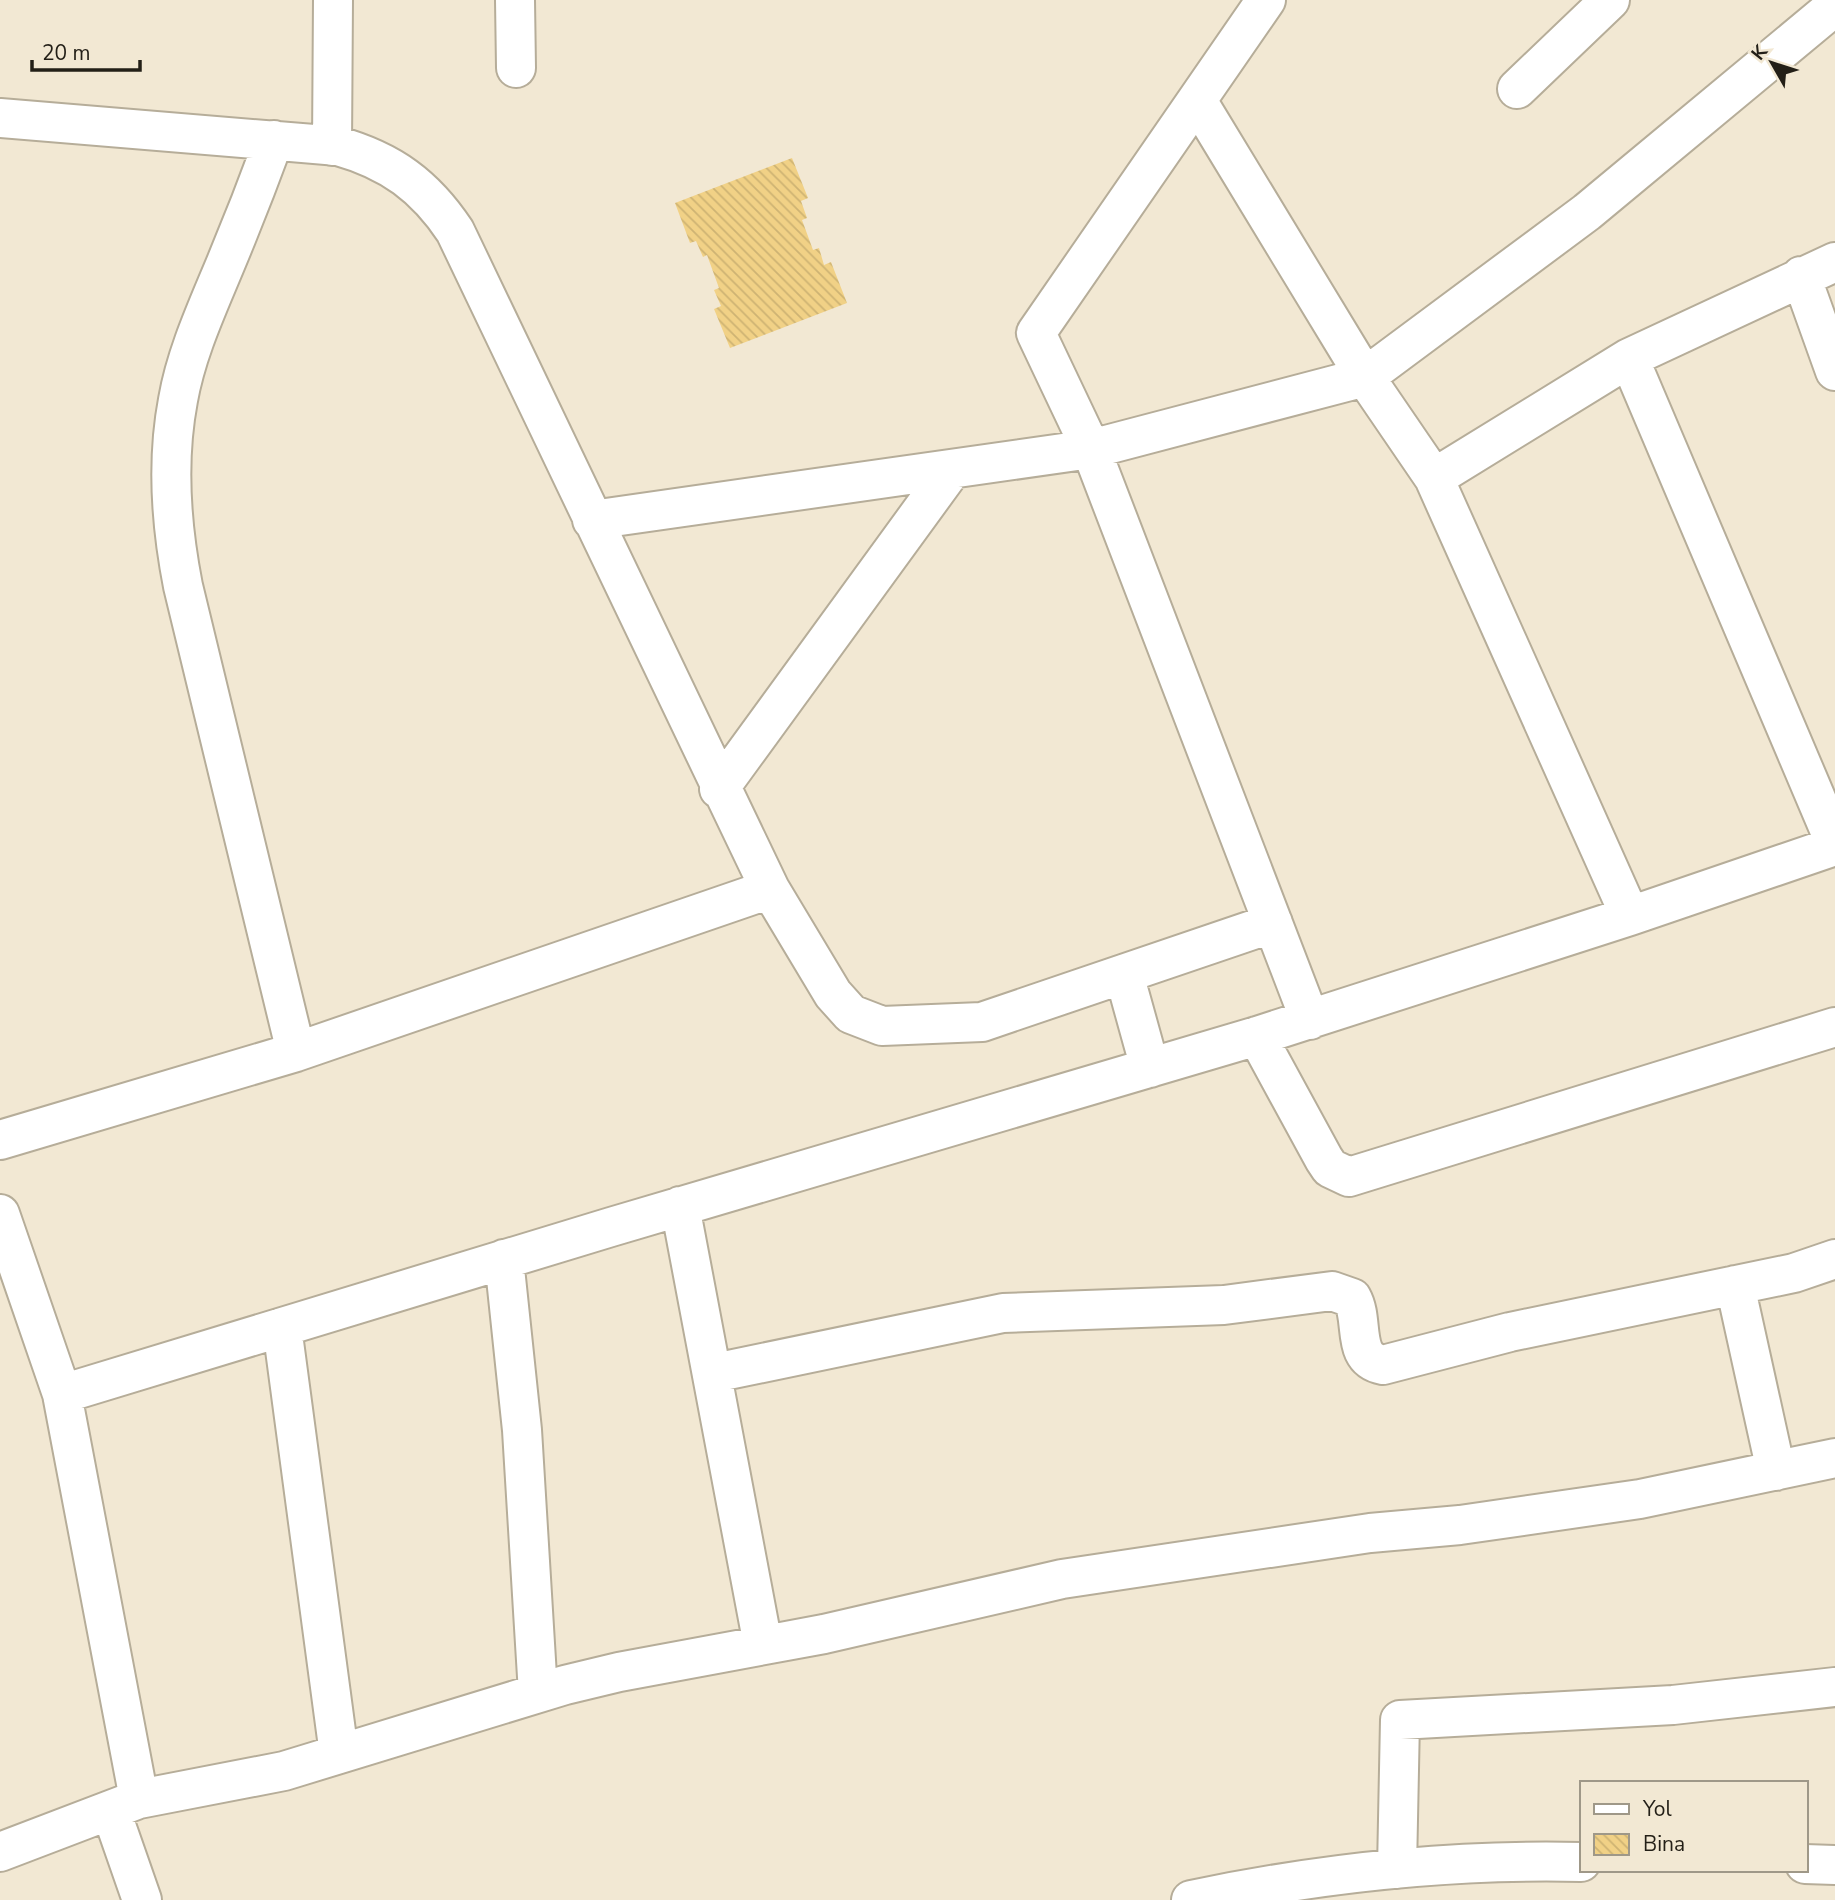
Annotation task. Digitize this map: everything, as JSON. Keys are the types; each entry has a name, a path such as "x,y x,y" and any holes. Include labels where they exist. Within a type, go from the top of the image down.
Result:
{"street":[{"path":"332,146 333,0"},
{"path":"515,0 516,68"},
{"path":"1266,0 1036,333 1091,449 1310,1020"},
{"path":"1517,89 1610,0"},
{"path":"592,520 1091,449 1365,377 1587,212 1835,6"},
{"path":"1198,102 1365,377 1434,478 1630,916"},
{"path":"0,118 332,146 368,154 396,169 419,186 439,207 456,232 719,789 770,889 833,995 851,1014 882,1026 982,1022 1273,923"},
{"path":"274,140 187,361 173,436 170,494 174,540 183,586 296,1052"},
{"path":"1434,478 1629,358 1818,269 1835,371"},
{"path":"62,1394 680,1206 1310,1020 1630,916 1835,844 1629,358"},
{"path":"719,789 953,469"},
{"path":"0,1140 296,1052 770,889"},
{"path":"1124,974 1150,1068"},
{"path":"1257,1036 1330,1168 1349,1177 1835,1027"},
{"path":"680,1206 714,1373 763,1645"},
{"path":"0,1214 62,1394 142,1900"},
{"path":"504,1259 522,1430 538,1693"},
{"path":"714,1373 1003,1313 1224,1304 1332,1291 1352,1298 1357,1307 1362,1353 1368,1360 1383,1365 1510,1332 1794,1273 1835,1259"},
{"path":"1735,1285 1776,1471"},
{"path":"282,1327 339,1754"},
{"path":"2,1845 125,1805 284,1771 538,1693 630,1670 763,1645 1062,1579 1370,1533 1550,1513 1677,1492 1835,1458"},
{"path":"1397,1869 1400,1720 1673,1705 1835,1686"},
{"path":"1191,1900 1251,1888 1397,1869 1510,1862 1580,1862"},
{"path":"1807,1864 1835,1864"}],"building":[{"path":"792,158 808,198 801,201 807,218 802,220 813,250 819,248 824,265 831,262 847,303 730,348 714,309 721,306 714,290 719,288 707,255 703,257 696,241 690,243 675,203"}]}
